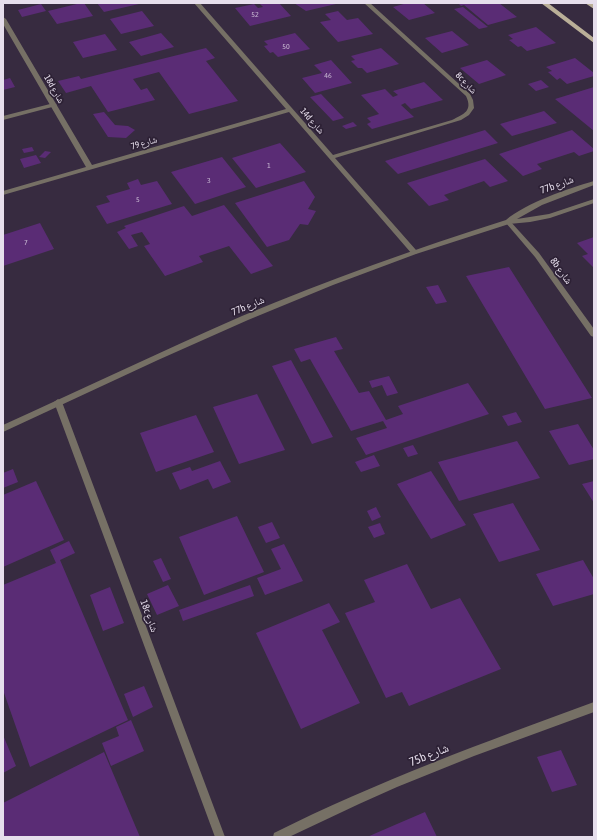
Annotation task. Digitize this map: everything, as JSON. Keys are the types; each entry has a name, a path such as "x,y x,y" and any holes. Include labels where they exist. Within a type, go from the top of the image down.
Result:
{"main road":[{"path":"544,3 594,41"},
{"path":"588,3 594,7"}],"street":[{"name":"14d شارع","path":"197,3 414,252"},
{"name":"8c شارع","path":"331,157 454,121 465,116 471,110 473,102 468,95 367,3"},
{"name":"18d شارع","path":"3,19 90,168"},
{"path":"3,118 54,105"},
{"name":"شارع 79","path":"3,193 290,110"},
{"name":"77b شارع","path":"508,222 541,202 594,183"},
{"name":"77b شارع","path":"3,429 58,402 245,318 332,283 414,252 508,222 550,216 594,202"},
{"name":"8b شارع","path":"508,222 537,255 594,334"},
{"name":"18c شارع","path":"58,402 220,837"},
{"name":"75b شارع","path":"278,837 356,799 451,759 594,707"}],"building":[{"path":"84,3 93,16 57,24 48,11"},
{"path":"97,3 139,3 139,4 104,12"},
{"path":"259,3 279,3 291,16 250,26 235,8 254,4 258,8 263,7"},
{"path":"294,3 336,3 336,4 306,11"},
{"path":"407,3 423,3 435,13 409,20 393,7"},
{"path":"458,3 499,3 517,17 488,25 464,5 461,6"},
{"path":"41,4 46,11 22,17 18,10"},
{"path":"463,7 488,27 479,29 454,9"},
{"path":"142,11 154,26 121,34 110,19"},
{"path":"338,11 347,20 358,18 373,34 338,42 320,22 331,20 325,14"},
{"path":"536,27 556,43 527,51 521,46 518,47 509,40 513,39 508,35"},
{"path":"452,31 469,45 442,53 425,38"},
{"path":"161,33 174,47 141,56 129,42"},
{"path":"295,33 310,49 278,57 273,52 270,53 264,46 268,45 264,41"},
{"path":"105,34 117,50 83,58 73,42"},
{"path":"206,48 215,58 206,61 238,101 189,114 159,72 133,79 141,90 147,88 155,100 108,112 91,86 66,93 58,81 79,76 81,79"},
{"path":"381,48 399,64 367,73 362,68 358,68 351,61 355,60 351,56"},
{"path":"575,58 594,73 594,76 567,84 560,78 557,80 548,72 552,71 546,67"},
{"path":"331,60 352,83 315,93 302,78 322,73 314,65"},
{"path":"487,60 506,75 479,84 460,68"},
{"path":"10,78 15,87 3,90 3,80"},
{"path":"541,80 549,87 536,91 528,84"},
{"path":"424,82 443,100 411,109 405,103 401,105 414,117 372,129 367,124 371,122 367,118 379,114 361,95 385,89 393,97 398,95 393,91"},
{"path":"594,87 594,131 555,99"},
{"path":"321,94 344,118 333,121 310,97"},
{"path":"544,111 557,123 512,136 500,124"},
{"path":"104,112 115,125 128,126 135,130 126,138 108,137 93,114"},
{"path":"353,122 357,126 346,129 342,126"},
{"path":"485,130 498,143 398,174 385,161"},
{"path":"572,130 594,149 594,151 579,156 574,152 537,164 542,169 523,176 499,154"},
{"path":"280,143 306,172 256,188 232,158"},
{"path":"32,147 34,151 24,153 22,149"},
{"path":"45,151 51,152 45,158 39,157"},
{"path":"36,155 41,163 24,168 20,159"},
{"path":"222,157 246,187 195,204 171,172"},
{"path":"485,159 508,181 490,187 484,181 444,195 449,200 429,206 407,183"},
{"path":"138,179 141,185 157,181 172,204 107,224 96,206 110,202 106,196 130,189 127,183"},
{"path":"304,181 315,197 308,209 316,211 308,225 300,224 289,240 267,247 235,203"},
{"path":"224,205 273,266 251,274 229,246 199,256 203,262 165,276 144,246 150,244 142,232 131,235 138,246 129,249 117,232 126,228 124,226 184,206 192,216"},
{"path":"40,223 54,249 3,266 3,235"},
{"path":"594,237 594,268 582,256 588,254 577,243"},
{"path":"509,267 592,398 545,409 466,276"},
{"path":"438,285 447,302 436,304 426,287"},
{"path":"336,337 343,349 334,351 359,393 369,391 386,420 403,414 398,406 468,383 489,414 366,455 356,438 387,428 383,421 351,431 310,359 301,362 294,349"},
{"path":"291,360 333,437 312,444 272,366"},
{"path":"389,376 398,393 387,396 382,385 372,388 369,381"},
{"path":"257,394 285,450 239,464 213,407"},
{"path":"516,412 522,422 508,426 502,416"},
{"path":"196,415 214,452 156,472 140,433"},
{"path":"578,424 594,450 594,459 569,465 549,431"},
{"path":"517,441 540,478 459,501 438,462"},
{"path":"413,445 418,454 408,457 403,448"},
{"path":"374,455 380,466 361,472 355,462"},
{"path":"220,461 231,482 213,489 208,479 180,490 172,473 190,467 192,471"},
{"path":"13,469 18,482 3,488 3,473"},
{"path":"431,471 466,525 431,539 397,484"},
{"path":"36,481 64,540 3,567 3,495"},
{"path":"594,481 594,503 582,484"},
{"path":"513,503 540,550 499,562 473,514"},
{"path":"376,507 381,517 372,521 367,511"},
{"path":"237,516 264,572 204,595 179,537"},
{"path":"272,522 280,538 266,543 258,527"},
{"path":"380,523 385,534 374,538 368,527"},
{"path":"69,541 75,553 60,560 128,720 30,767 3,690 3,585 56,563 50,550"},
{"path":"284,544 303,581 265,595 257,578 281,569 271,549"},
{"path":"161,558 171,579 163,582 153,561"},
{"path":"583,560 594,579 594,594 553,606 536,574"},
{"path":"407,564 431,609 460,598 501,669 409,706 402,692 386,698 345,613 375,602 364,580"},
{"path":"168,585 179,606 157,615 147,594"},
{"path":"250,585 254,596 183,621 179,610"},
{"path":"110,587 124,623 103,631 90,595"},
{"path":"329,603 340,622 322,630 360,703 301,729 256,633"},
{"path":"144,686 153,707 133,717 124,694"},
{"path":"131,720 144,751 111,766 102,743 119,736 116,727"},
{"path":"3,735 16,766 3,773"},
{"path":"561,750 577,785 552,792 537,757"},
{"path":"104,752 140,837 3,837 3,803"},
{"path":"425,812 437,837 367,837 397,824"}]}
